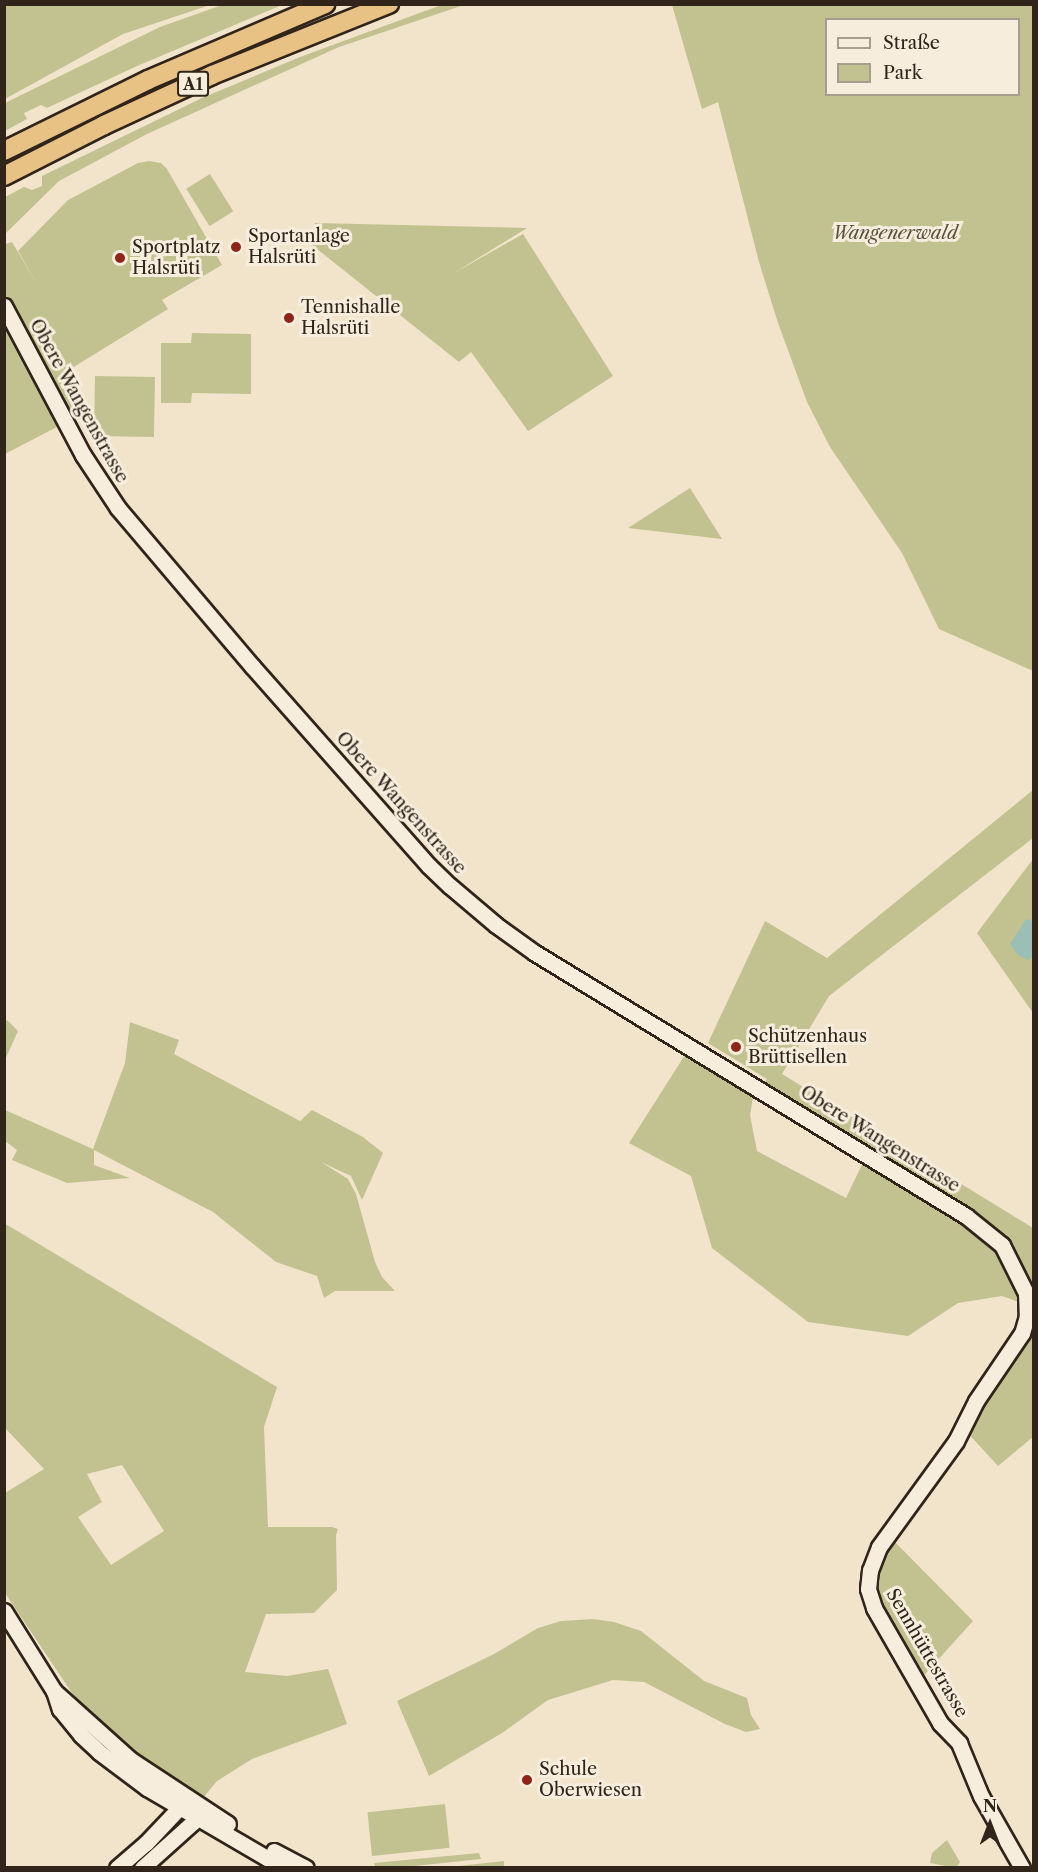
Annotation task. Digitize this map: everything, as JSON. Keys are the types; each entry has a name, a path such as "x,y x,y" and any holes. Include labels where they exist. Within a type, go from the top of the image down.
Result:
{"highway":[{"name":"A1","path":"4,151 148,80 325,4"},
{"name":"A1","path":"4,176 104,125 212,75 388,4"}],"street":[{"name":"Obere Wangenstrasse","path":"4,306 83,455 118,508 252,666 429,866 473,907 535,953 987,1230 1011,1259 1026,1293 1028,1306"},
{"name":"Sennhüttestrasse","path":"1022,1868 981,1796 959,1743 936,1717 874,1608 868,1589 870,1570 879,1547 956,1441 976,1401 1011,1352 1024,1327 1028,1306"},
{"path":"4,1611 54,1691 60,1708 81,1735 99,1752 121,1770 180,1807 197,1811 306,1868"},
{"path":"54,1691 130,1760 197,1811 284,1868"},
{"path":"117,1868 146,1843 180,1807"},
{"path":"142,1868 197,1811"}],"green space":[{"path":"5,4 210,5 123,34 5,99"},
{"path":"444,4 464,5 339,47 147,134 59,181 5,234 5,197 24,187 32,190 42,186 42,176 202,98 300,57"},
{"path":"222,5 282,5 137,66 47,108 41,105 24,113 27,119 5,131 5,103 160,27"},
{"name":"Wangenerwald","path":"672,5 1033,5 1033,671 939,629 902,553 830,447 807,402 778,323 759,262 718,102 702,109"},
{"name":"Sportplatz Halsrüti","path":"149,161 161,163 167,169 222,265 162,300 168,309 72,368 76,417 5,454 5,244 12,242 38,286 18,251 68,200 138,163"},
{"path":"210,174 233,211 210,226 186,189"},
{"path":"315,223 527,228 454,273 523,234 613,376 528,431 471,352 459,362 312,245"},
{"path":"192,333 251,334 251,394 192,393 191,403 161,403 161,343 191,343"},
{"path":"95,376 155,377 154,437 94,436"},
{"path":"690,488 722,539 628,528"},
{"path":"1033,790 1033,838 829,996 782,1074 1033,1228 1033,1295 1007,1243 763,1086 767,1079 708,1043 765,921 827,958"},
{"path":"1033,859 1033,1013 977,933"},
{"path":"7,1020 18,1031 5,1060 5,1022"},
{"path":"130,1022 179,1040 174,1054 300,1121 312,1110 363,1137 383,1153 362,1200 351,1176 321,1162 348,1179 356,1194 375,1262 382,1277 395,1291 335,1291 324,1298 317,1276 276,1262 213,1212 94,1150 94,1165 130,1178 67,1183 12,1160 17,1150 5,1141 5,1110 93,1149 125,1063"},
{"path":"690,1047 755,1086 750,1115 757,1151 846,1198 867,1154 987,1230 1033,1311 1033,1437 998,1466 964,1429 1022,1333 1019,1302 1002,1296 958,1303 908,1336 808,1322 712,1248 691,1176 629,1143"},
{"path":"4,1223 277,1387 264,1427 268,1527 332,1527 338,1529 336,1535 337,1590 314,1613 266,1614 245,1672 287,1676 328,1669 347,1724 252,1759 217,1781 203,1798 158,1769 113,1735 74,1696 5,1593 5,1493 44,1469 5,1428","holes":["122,1465 164,1531 111,1565 78,1517 102,1502 87,1474"]},
{"path":"887,1534 973,1621 917,1683 874,1608 870,1570"},
{"path":"593,1619 614,1622 641,1631 704,1681 747,1698 751,1715 760,1729 746,1732 725,1724 644,1682 613,1680 548,1700 502,1733 429,1776 397,1701 494,1654 538,1628 561,1621"},
{"path":"445,1804 450,1848 372,1856 367,1812"},
{"path":"947,1840 960,1862 956,1868 930,1863 932,1853"},
{"path":"479,1853 481,1859 405,1867 375,1867 374,1863"},
{"path":"504,1861 504,1867 449,1867"}],"water":[{"path":"1026,919 1031,920 1034,927 1032,957 1028,960 1018,955 1010,944"}],"place":[{"name":"Sportanlage Halsrüti","path":"236,247"},
{"name":"Sportplatz Halsrüti","path":"120,258"},
{"name":"Tennishalle Halsrüti","path":"289,318"},
{"name":"Schützenhaus Brüttisellen","path":"736,1047"},
{"name":"Schule Oberwiesen","path":"527,1780"}]}
